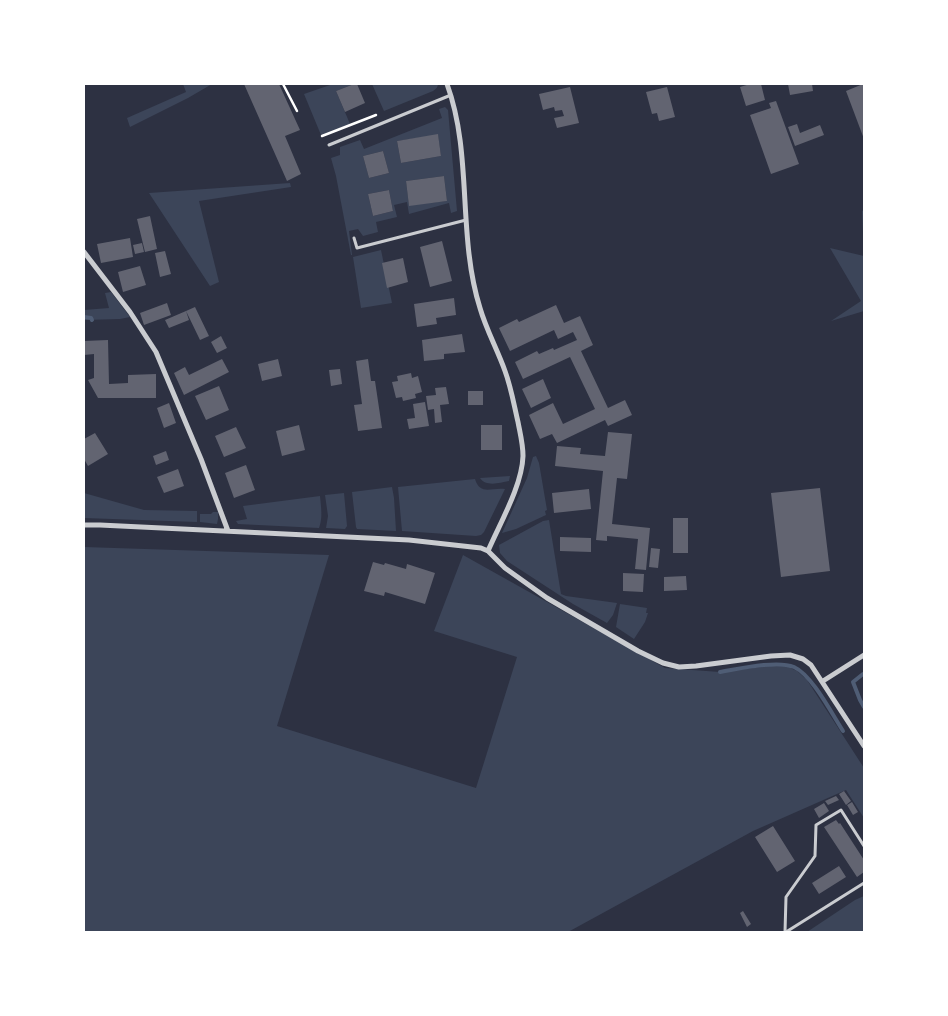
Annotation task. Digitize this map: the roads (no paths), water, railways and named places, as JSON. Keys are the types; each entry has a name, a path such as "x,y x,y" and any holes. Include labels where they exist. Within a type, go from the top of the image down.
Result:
{"street":[{"path":"447,84 455,109 460,143 472,280 480,309 505,372 513,400 522,448 521,468 517,483 488,551"},
{"path":"84,252 130,312 156,352 201,459 228,531"},
{"path":"84,525 100,524 409,540 474,546 488,551 506,568 547,598 638,651 663,663 679,667 771,656 790,655 803,659 811,665 823,682 864,746"},
{"path":"823,682 864,655"}],"lane":[{"path":"329,145 451,95"},
{"path":"354,238 357,248 466,220"},
{"path":"785,932 786,897 815,856 816,825 841,810 864,846"},
{"path":"785,932 864,883"}],"waterway":[{"path":"84,317 91,318 92,320"},
{"path":"720,672 778,664 794,667 801,671 815,686 843,731"},
{"path":"863,674 853,682 864,707"}]}
